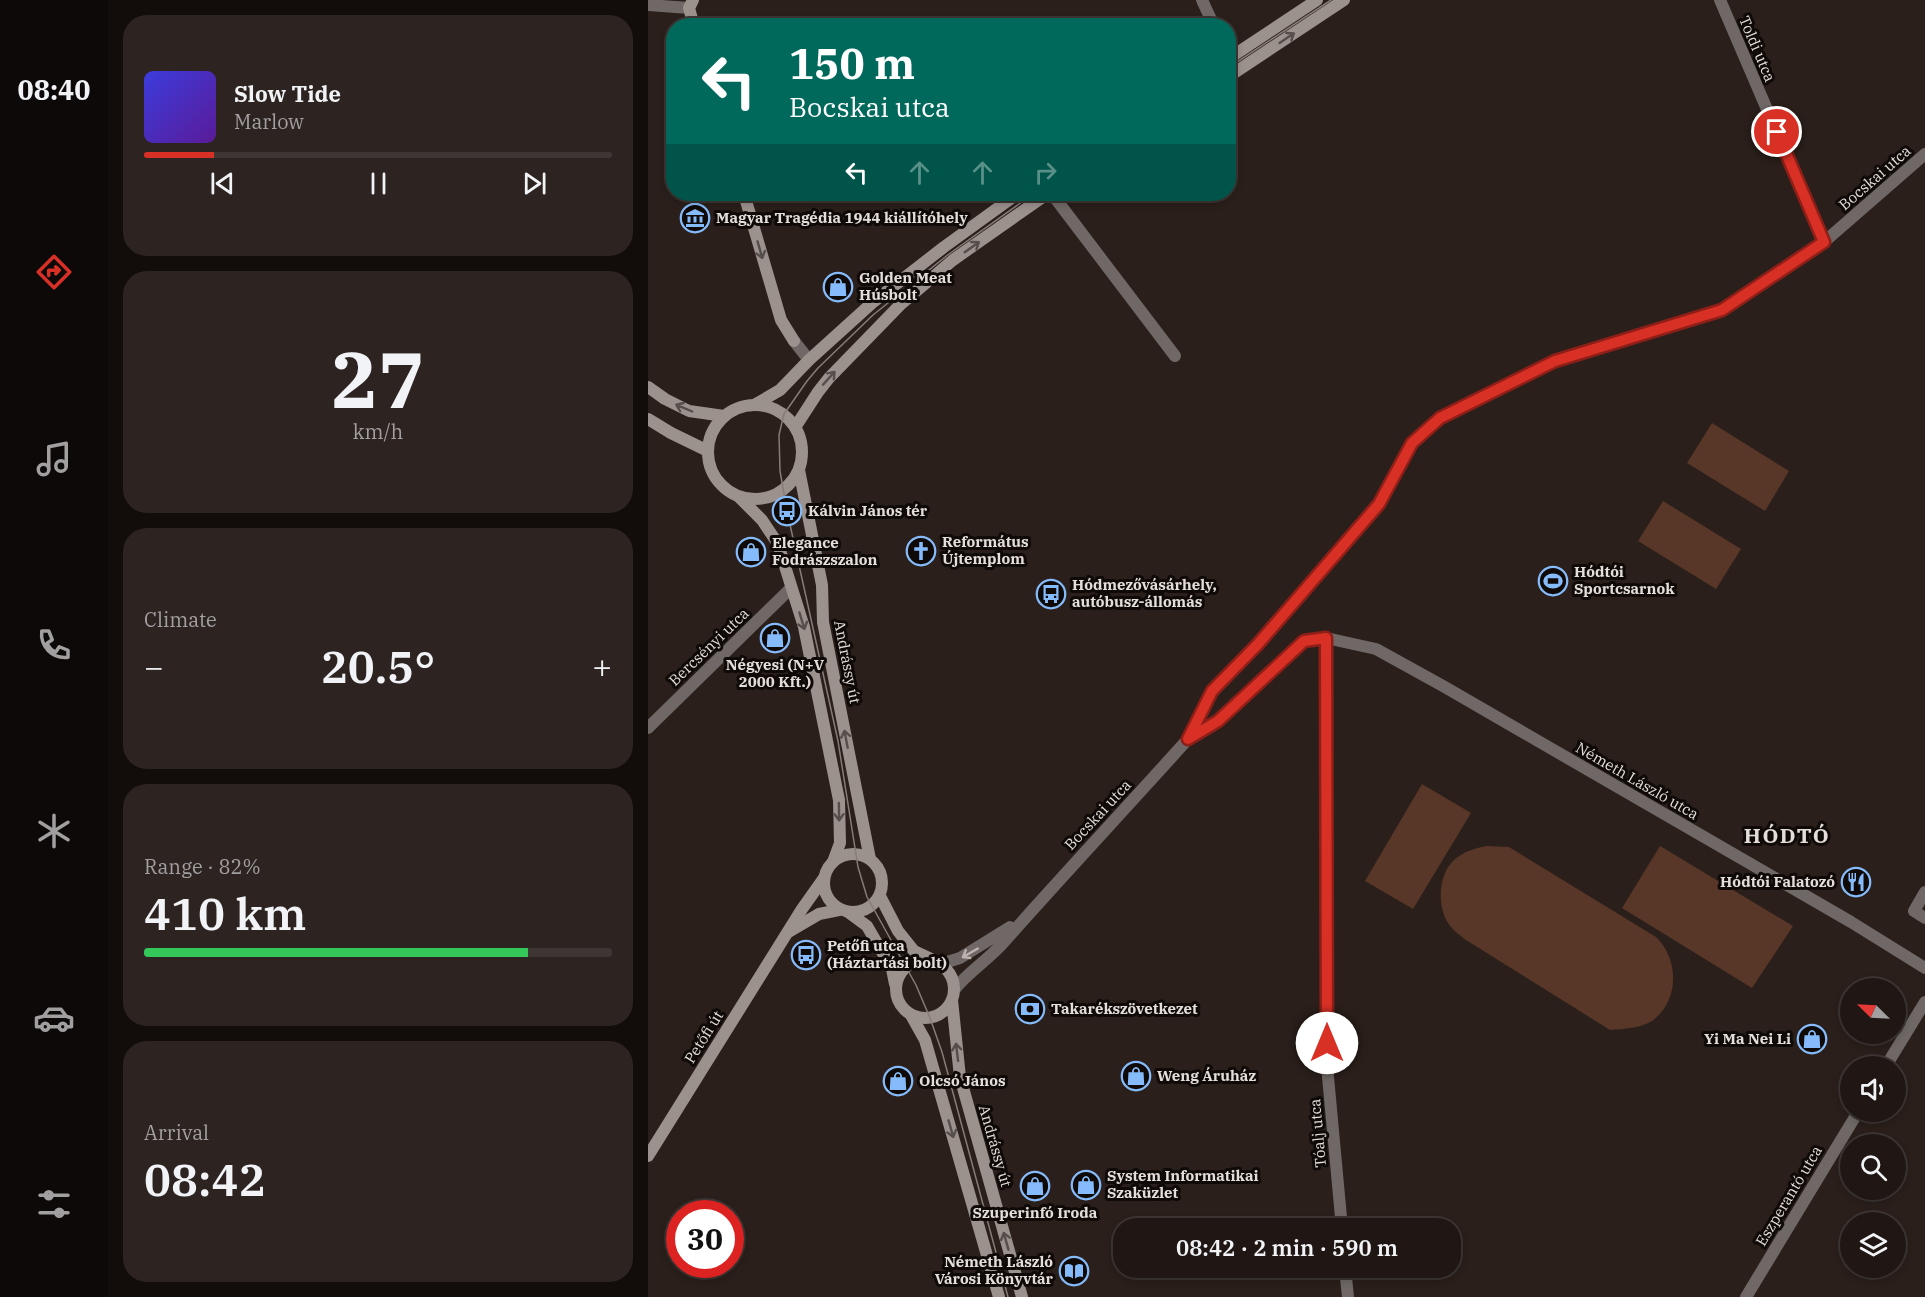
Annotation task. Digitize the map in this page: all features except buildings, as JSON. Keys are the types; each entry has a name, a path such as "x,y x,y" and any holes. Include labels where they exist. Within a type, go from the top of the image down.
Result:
{"street":[{"path":"1202,0 1210,18"},
{"path":"1236,53 1317,0"},
{"path":"1236,72 1344,0"},
{"name":"Toldi utca","path":"1720,0 1824,242"},
{"path":"648,5 691,4"},
{"name":"Bocskai utca","path":"953,995 964,978 991,957 1030,911 1188,739 1212,691 1258,644 1379,504 1412,443 1440,418 1555,361 1722,310 1824,242 1925,154"},
{"path":"746,201 781,320 794,342 809,360"},
{"path":"999,1297 925,1040 911,1015 898,1002 892,969 867,926 832,904 826,896 824,878 840,843 839,800 804,627 778,544 762,520 739,497 727,490 716,479 710,466 708,451 715,426 724,416 734,409 756,404 780,390 809,360 872,303 1007,201"},
{"path":"796,426 829,378 900,305 953,260 1037,201"},
{"path":"1057,201 1175,356"},
{"path":"648,387 689,411 724,416"},
{"path":"739,497 756,500 771,497 784,490 793,481 803,456 802,440 796,426 784,414 771,407 756,404"},
{"path":"648,419 708,451"},
{"name":"Andrássy út","path":"799,470 822,585 823,622 870,859"},
{"name":"Bercsényi utca","path":"648,728 791,588"},
{"name":"Bocskai utca","path":"1188,739 1218,721 1304,641 1326,638"},
{"name":"Németh László utca","path":"1326,638 1376,649 1433,680 1841,916 1925,968"},
{"name":"Tóalj utca","path":"1326,638 1327,1066 1341,1218"},
{"path":"833,862 841,856 861,854 877,865 882,874 883,884 880,896 869,909 858,913 844,911"},
{"name":"Petőfi út","path":"648,1156 824,878"},
{"path":"1925,892 1914,911 1925,918"},
{"path":"880,896 898,931 914,951 937,962 949,971 953,980 953,995 947,1009 939,1015 920,1018 911,1015"},
{"name":"Petőfi út","path":"787,934 819,914 844,911"},
{"name":"Bocskai utca","path":"937,962 960,958 984,945 1030,911"},
{"path":"895,984 899,975 912,962 922,959 937,962"},
{"name":"Andrássy út","path":"953,995 960,1077 1022,1297"},
{"path":"1892,1056 1925,1002"},
{"name":"Eszperantó utca","path":"1746,1297 1852,1122"},
{"path":"1347,1278 1348,1297"}],"shaded area":[{"path":"1712,423 1789,471 1765,511 1687,463"},
{"path":"1663,501 1741,549 1716,589 1638,541"},
{"path":"1422,784 1471,813 1413,909 1365,881"},
{"path":"1487,846 1509,847 1656,937 1664,946 1669,957 1673,980 1668,1003 1661,1013 1643,1025 1610,1030 1454,931 1446,920 1441,903 1444,876 1453,861 1460,855"},
{"path":"1660,846 1793,926 1752,988 1622,908"}],"tram line":[{"path":"1236,63 1331,0"},
{"path":"1008,1297 942,1052 916,985 867,897 858,867 838,741 787,511 780,471 779,435 784,414 807,381 873,315 949,254 1023,201"}],"place":[{"name":"Magyar Tragédia 1944 kiállítóhely","path":"695,218"},
{"name":"Golden Meat Húsbolt","path":"838,287"},
{"name":"Kálvin János tér","path":"787,511"},
{"name":"Református Újtemplom","path":"921,551"},
{"name":"Elegance Fodrászszalon","path":"751,552"},
{"name":"Hódtói Sportcsarnok","path":"1553,581"},
{"name":"Hódmezővásárhely, autóbusz-állomás","path":"1051,594"},
{"name":"Négyesi (N+V 2000 Kft.)","path":"775,638"},
{"name":"Hódtói Falatozó","path":"1856,882"},
{"name":"Petőfi utca (Háztartási bolt)","path":"806,955"},
{"name":"Takarékszövetkezet","path":"1030,1009"},
{"name":"Yi Ma Nei Li","path":"1812,1039"},
{"name":"Weng Áruház","path":"1136,1076"},
{"name":"Olcsó János","path":"898,1081"},
{"name":"System Informatikai Szaküzlet","path":"1086,1185"},
{"name":"Szuperinfó Iroda","path":"1035,1186"},
{"name":"Németh László Városi Könyvtár","path":"1074,1271"}],"district":[{"name":"HÓDTÓ","path":"1787,836"}],"route":[{"path":"1327,1043 1326,638 1304,641 1218,721 1188,739 1212,691 1258,644 1379,504 1412,443 1440,418 1555,361 1722,310 1824,242 1777,132"}]}
